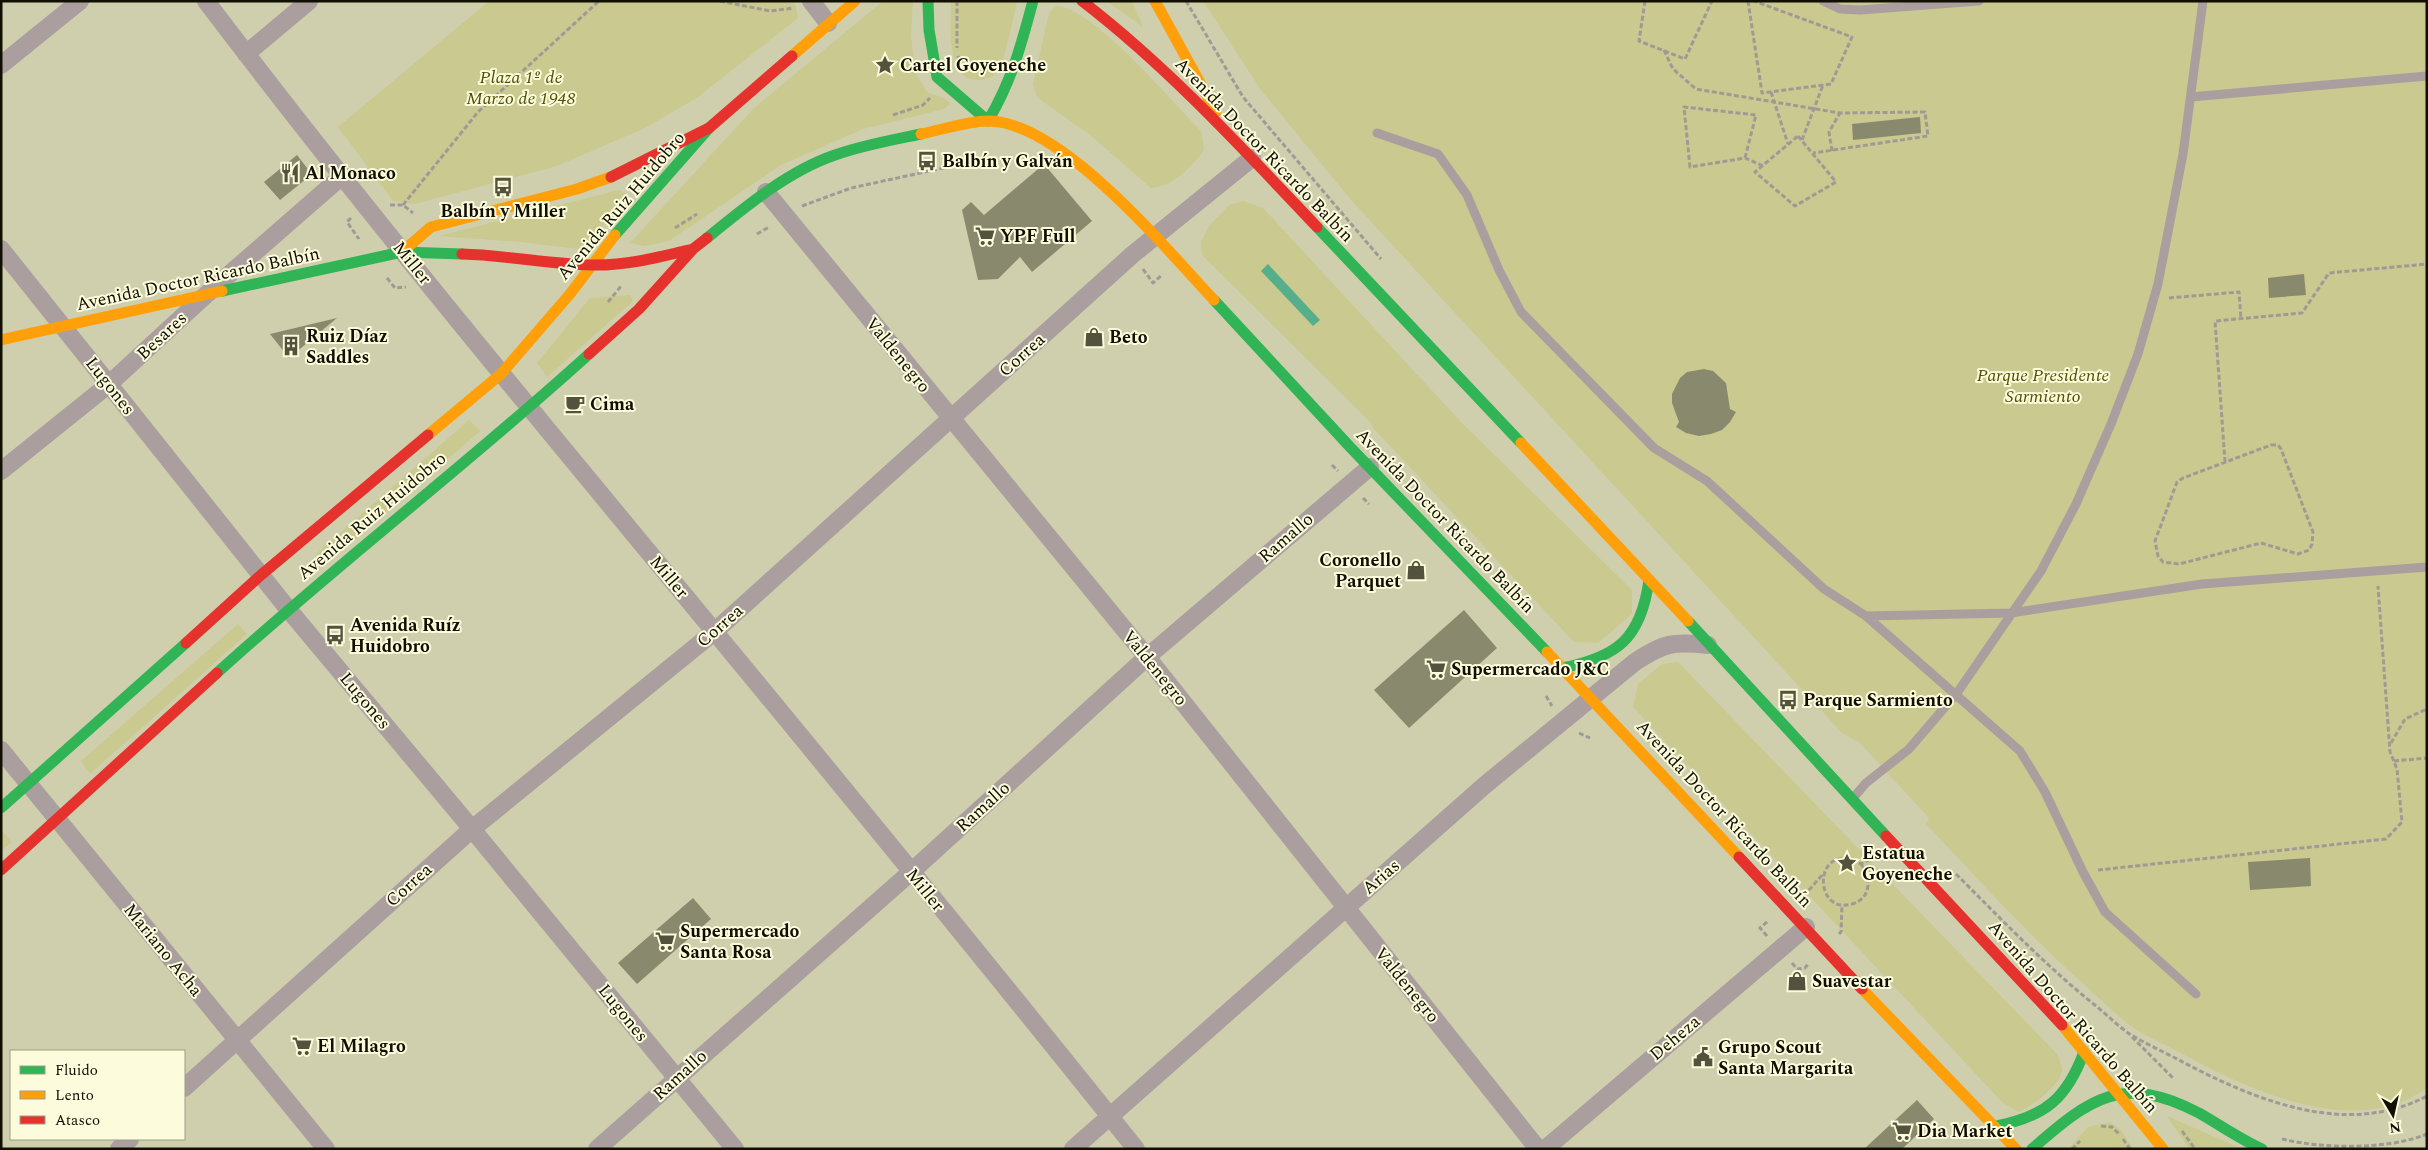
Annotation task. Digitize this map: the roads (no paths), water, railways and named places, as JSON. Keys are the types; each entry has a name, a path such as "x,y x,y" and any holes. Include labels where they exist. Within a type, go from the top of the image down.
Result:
{"main road":[{"name":"Avenida Doctor Ricardo Balbín","path":"402,252 431,227 577,189 620,174 710,128 855,1"},
{"path":"928,1 929,30 937,77 988,121 1005,92 1016,64 1033,1"},
{"name":"Avenida Doctor Ricardo Balbín","path":"1082,1 1112,23 1252,158 1853,799 2084,1052 2164,1149"},
{"path":"1155,1 1227,132"},
{"name":"Avenida Doctor Ricardo Balbín","path":"766,192 798,172 834,156 873,144 988,121 1019,126 1053,143 1105,187 1154,236 1370,467 1592,698 1806,927 1997,1126 2016,1149"},
{"name":"Avenida Ruiz Huidobro","path":"1,808 261,575 501,374 570,294 616,234 710,128"},
{"name":"Avenida Ruiz Huidobro","path":"1,870 288,609 529,409 639,309 693,249 766,192"},
{"name":"Avenida Doctor Ricardo Balbín","path":"1,340 208,293 402,252 499,255 592,265 643,261 693,249"},
{"path":"1562,668 1606,657 1624,643 1642,618 1647,603 1649,580"},
{"path":"1997,1126 2023,1121 2054,1104 2078,1071 2084,1052"},
{"path":"2032,1149 2067,1119 2118,1093 2146,1095 2192,1110 2262,1149"}],"street":[{"path":"1,65 80,1"},
{"name":"Miller","path":"206,1 402,252 529,409 911,872 1136,1149"},
{"path":"246,54 309,1"},
{"path":"803,4 828,23"},
{"name":"Correa","path":"185,1087 235,1040 472,829 714,632 1154,236 1252,158"},
{"name":"Besares","path":"1,471 108,385 208,293 342,176"},
{"name":"Valdenegro","path":"766,192 951,420 1148,657 1538,1149"},
{"name":"Lugones","path":"1,249 288,609 735,1149"},
{"name":"Ramallo","path":"598,1149 911,872 1148,657 1370,467"},
{"name":"Arias","path":"1073,1149 1492,779 1563,719 1592,698 1635,662 1657,648 1680,642 1708,645"},
{"name":"Mariano Acha","path":"1,750 235,1040 326,1149"},
{"name":"Deheza","path":"1545,1149 1806,927"},
{"path":"119,1149 129,1140"}],"lane":[{"path":"1823,1 1840,8 1860,10 1978,1"},
{"path":"1853,799 1866,783 1909,749 1957,693 2010,613 2041,571 2076,504 2111,424 2138,354 2153,299 2183,154 2202,1"},
{"path":"2191,97 2427,76"},
{"path":"1377,133 1438,154 1467,195 1499,270 1521,312 1654,448 1707,481 1824,589 1866,616 1957,693 2020,751 2045,792 2083,872 2105,912 2196,994"},
{"path":"1866,616 2010,613 2202,584 2427,567"}],"place":[{"name":"Cartel Goyeneche","path":"885,65"},
{"name":"Balbín y Galván","path":"927,161"},
{"name":"Al Monaco","path":"290,173"},
{"name":"Balbín y Miller","path":"503,187"},
{"name":"YPF Full","path":"985,236"},
{"name":"Beto","path":"1094,337"},
{"name":"Ruiz Díaz Saddles","path":"291,346"},
{"name":"Cima","path":"575,404"},
{"name":"Coronello Parquet","path":"1416,570"},
{"name":"Avenida Ruíz Huidobro","path":"335,635"},
{"name":"Supermercado J&C","path":"1436,669"},
{"name":"Parque Sarmiento","path":"1788,700"},
{"name":"Estatua Goyeneche","path":"1847,863"},
{"name":"Supermercado Santa Rosa","path":"665,941"},
{"name":"Suavestar","path":"1797,981"},
{"name":"El Milagro","path":"302,1046"},
{"name":"Grupo Scout Santa Margarita","path":"1703,1057"},
{"name":"Dia Market","path":"1902,1131"}],"park label":[{"name":"Plaza 1º de Marzo de 1948","path":"521,87"},
{"name":"Parque Presidente Sarmiento","path":"2043,385"}]}
